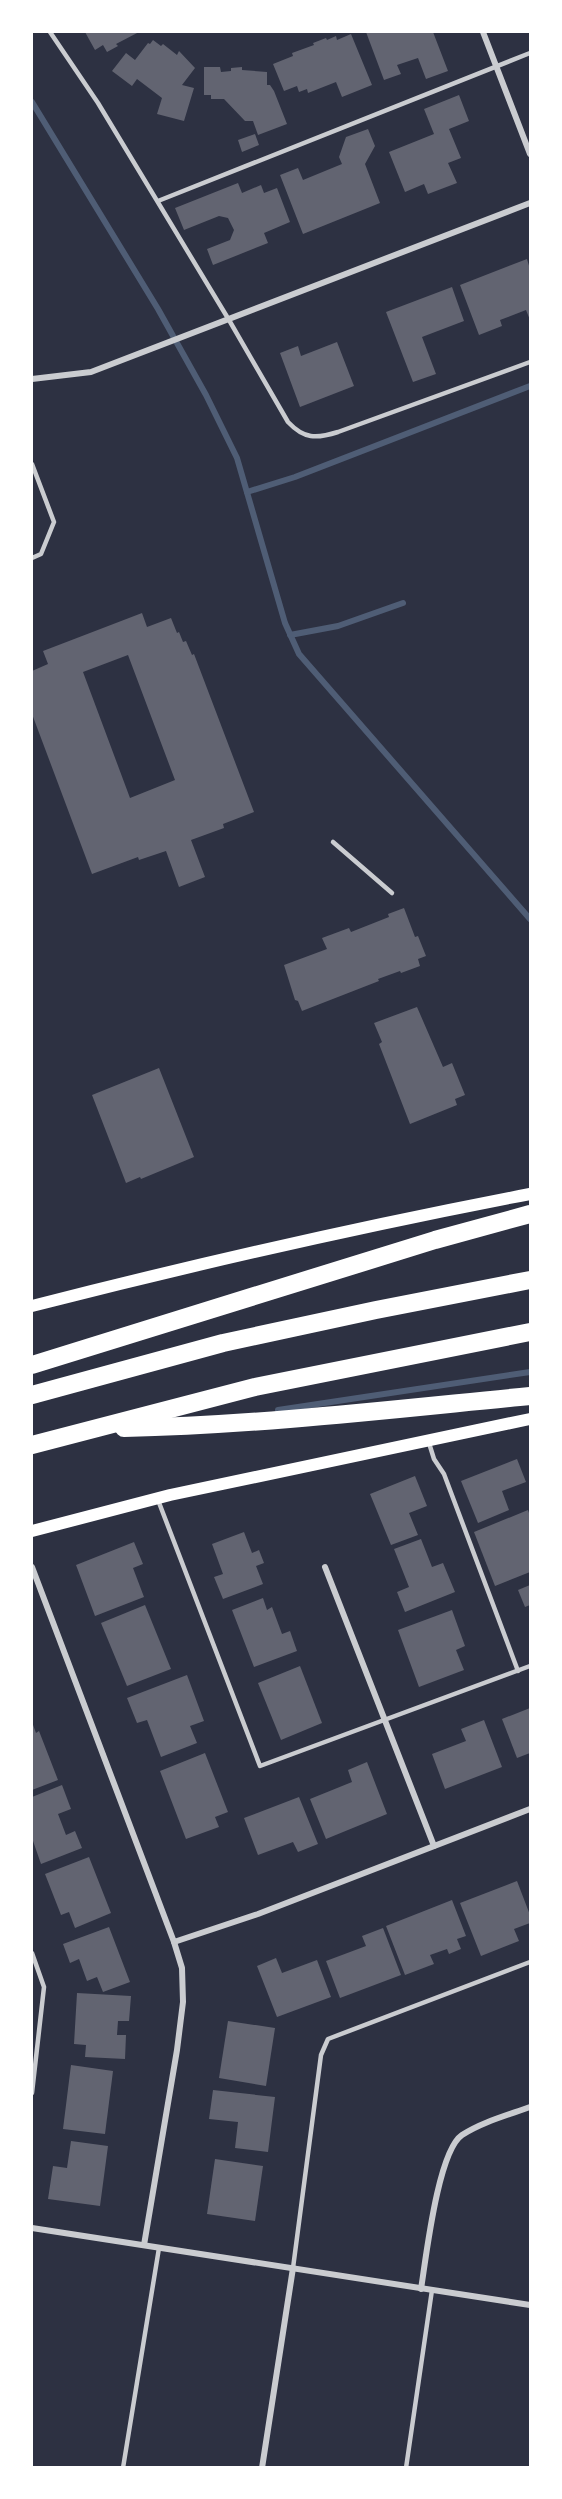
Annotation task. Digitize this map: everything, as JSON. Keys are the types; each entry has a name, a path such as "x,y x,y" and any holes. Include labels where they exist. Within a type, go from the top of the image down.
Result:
{"highway":[{"path":"32,1365 391,1253 531,1214"},
{"path":"32,1395 224,1343 531,1280"},
{"path":"32,1445 255,1387 531,1332"},
{"path":"90,1429 191,1426 414,1409 531,1396"}],"main road":[{"path":"32,1306 272,1249 531,1194"},
{"path":"32,1531 158,1498 531,1419"}],"street":[{"path":"483,32 531,154"},
{"path":"32,379 91,372 129,359 531,203"},
{"path":"32,1567 182,1968 183,2002 177,2050 144,2246"},
{"path":"325,1567 434,1846"},
{"path":"174,1942 258,1914 531,1809"},
{"path":"421,2289 436,2199 446,2161 460,2136 531,2107"},
{"path":"32,2228 531,2306"},
{"path":"262,2468 293,2268"}],"lane":[{"path":"50,32 98,103 230,320 288,422 298,433 310,437 324,437 531,362"},
{"path":"158,201 531,53"},
{"path":"32,464 54,522 41,554 32,558"},
{"path":"333,842 392,893"},
{"path":"429,1440 434,1459 444,1474 518,1671"},
{"path":"158,1498 260,1766 531,1666"},
{"path":"32,1953 44,1987 32,2093"},
{"path":"293,2268 321,2055 328,2040 531,1962"},
{"path":"123,2468 159,2248"},
{"path":"406,2468 432,2290"}],"building":[{"path":"85,32 139,32 116,44 118,46 107,52 103,45 95,50"},
{"path":"366,32 433,32 448,71 426,79 418,58 397,65 401,74 384,80"},
{"path":"351,34 372,85 342,97 336,82 308,93 307,89 299,92 297,86 284,91 273,64 326,38 327,40 336,36 337,40"},
{"path":"153,40 161,46 163,44 177,55 179,51 195,68 182,85 194,88 184,121 157,114 162,98 137,79 132,86 112,71 126,53 135,60"},
{"path":"204,67 220,67 221,72 242,67 242,70 267,72 267,85 270,85 274,91 287,124 258,135 253,121 245,121 224,99 211,99 211,95 204,95"},
{"path":"459,95 469,121 449,129 461,158 448,163 457,183 428,194 424,184 405,192 389,152 434,134 424,109"},
{"path":"368,129 375,146 365,164 380,203 303,234 280,175 298,168 303,180 342,164 339,157 346,137"},
{"path":"255,134 259,145 242,152 238,140"},
{"path":"238,183 242,193 261,185 264,193 277,188 290,222 264,233 268,243 213,265 207,249 230,240 234,230 228,218 219,216 184,230 175,208"},
{"path":"527,259 530,269 530,320 526,310 500,320 502,326 479,335 460,285"},
{"path":"452,287 464,321 422,337 436,374 413,382 386,312"},
{"path":"337,342 354,386 300,407 280,353 298,346 301,356"},
{"path":"142,613 147,627 171,618 177,633 179,632 183,642 186,641 192,655 194,654 254,812 223,824 224,828 191,840 205,877 179,887 166,851 139,860 138,857 92,874 32,714 32,671 48,664 43,651","holes":["128,655 175,780 130,798 83,672"]},
{"path":"404,908 415,937 418,936 426,956 418,959 420,966 378,979 379,981 302,1011 298,1001 295,1000 284,965 327,949 322,938 349,928 351,932 389,917 388,914"},
{"path":"417,1007 443,1067 452,1063 465,1095 455,1099 457,1105 410,1124 379,1044 382,1042 374,1023"},
{"path":"159,1068 194,1157 126,1183 92,1095"},
{"path":"517,1459 526,1482 502,1491 509,1510 478,1523 461,1481"},
{"path":"415,1476 427,1506 409,1513 418,1535 391,1545 370,1494"},
{"path":"528,1510 530,1516 530,1572 495,1586 474,1532"},
{"path":"244,1532 252,1553 259,1550 264,1563 256,1566 263,1584 223,1599 214,1577 223,1574 212,1544"},
{"path":"421,1539 432,1567 443,1563 455,1592 405,1612 397,1592 409,1587 394,1549"},
{"path":"134,1542 143,1564 133,1568 144,1597 95,1616 76,1565"},
{"path":"530,1585 530,1605 525,1607 518,1590"},
{"path":"263,1598 267,1610 272,1607 282,1634 290,1631 297,1651 254,1667 232,1610"},
{"path":"145,1605 171,1669 127,1686 101,1623"},
{"path":"452,1610 465,1646 456,1650 464,1670 419,1687 398,1630"},
{"path":"300,1666 322,1723 281,1740 258,1683"},
{"path":"187,1675 204,1721 190,1726 197,1743 161,1757 147,1720 137,1723 127,1698"},
{"path":"530,1708 530,1753 517,1758 502,1719"},
{"path":"484,1720 502,1767 445,1789 432,1754 466,1741 461,1729"},
{"path":"32,1722 36,1733 39,1731 58,1780 32,1790"},
{"path":"205,1753 228,1812 215,1817 219,1827 186,1839 160,1771"},
{"path":"367,1762 387,1814 326,1839 310,1799 352,1782 348,1770"},
{"path":"62,1785 71,1809 58,1814 66,1835 75,1831 82,1848 41,1864 32,1838 32,1797"},
{"path":"299,1797 318,1844 298,1852 293,1842 258,1855 244,1818"},
{"path":"89,1857 111,1913 75,1928 69,1912 61,1915 45,1874"},
{"path":"517,1881 530,1915 530,1923 514,1929 519,1941 481,1956 460,1903"},
{"path":"452,1900 466,1936 457,1939 461,1949 449,1954 447,1949 430,1955 434,1964 405,1975 386,1926"},
{"path":"109,1927 130,1982 103,1992 97,1977 87,1981 79,1959 70,1963 63,1944"},
{"path":"383,1928 401,1975 340,1998 326,1961 366,1946 362,1936"},
{"path":"276,1958 282,1973 317,1960 331,1997 277,2017 257,1966"},
{"path":"77,1993 131,1996 129,2021 118,2021 117,2035 126,2035 125,2059 85,2057 86,2045 74,2044"},
{"path":"228,2021 275,2028 266,2086 219,2078"},
{"path":"71,2065 113,2071 105,2134 63,2129"},
{"path":"213,2090 275,2097 268,2152 235,2148 238,2122 209,2119"},
{"path":"71,2141 108,2146 100,2206 48,2199 53,2166 67,2168"},
{"path":"215,2159 263,2166 255,2221 207,2214"}],"waterway":[{"path":"32,102 158,309 206,395 237,458 285,623 299,654 530,919"},
{"path":"247,492 295,477 530,386"},
{"path":"290,635 338,626 403,603"},
{"path":"278,1410 530,1372"}]}
